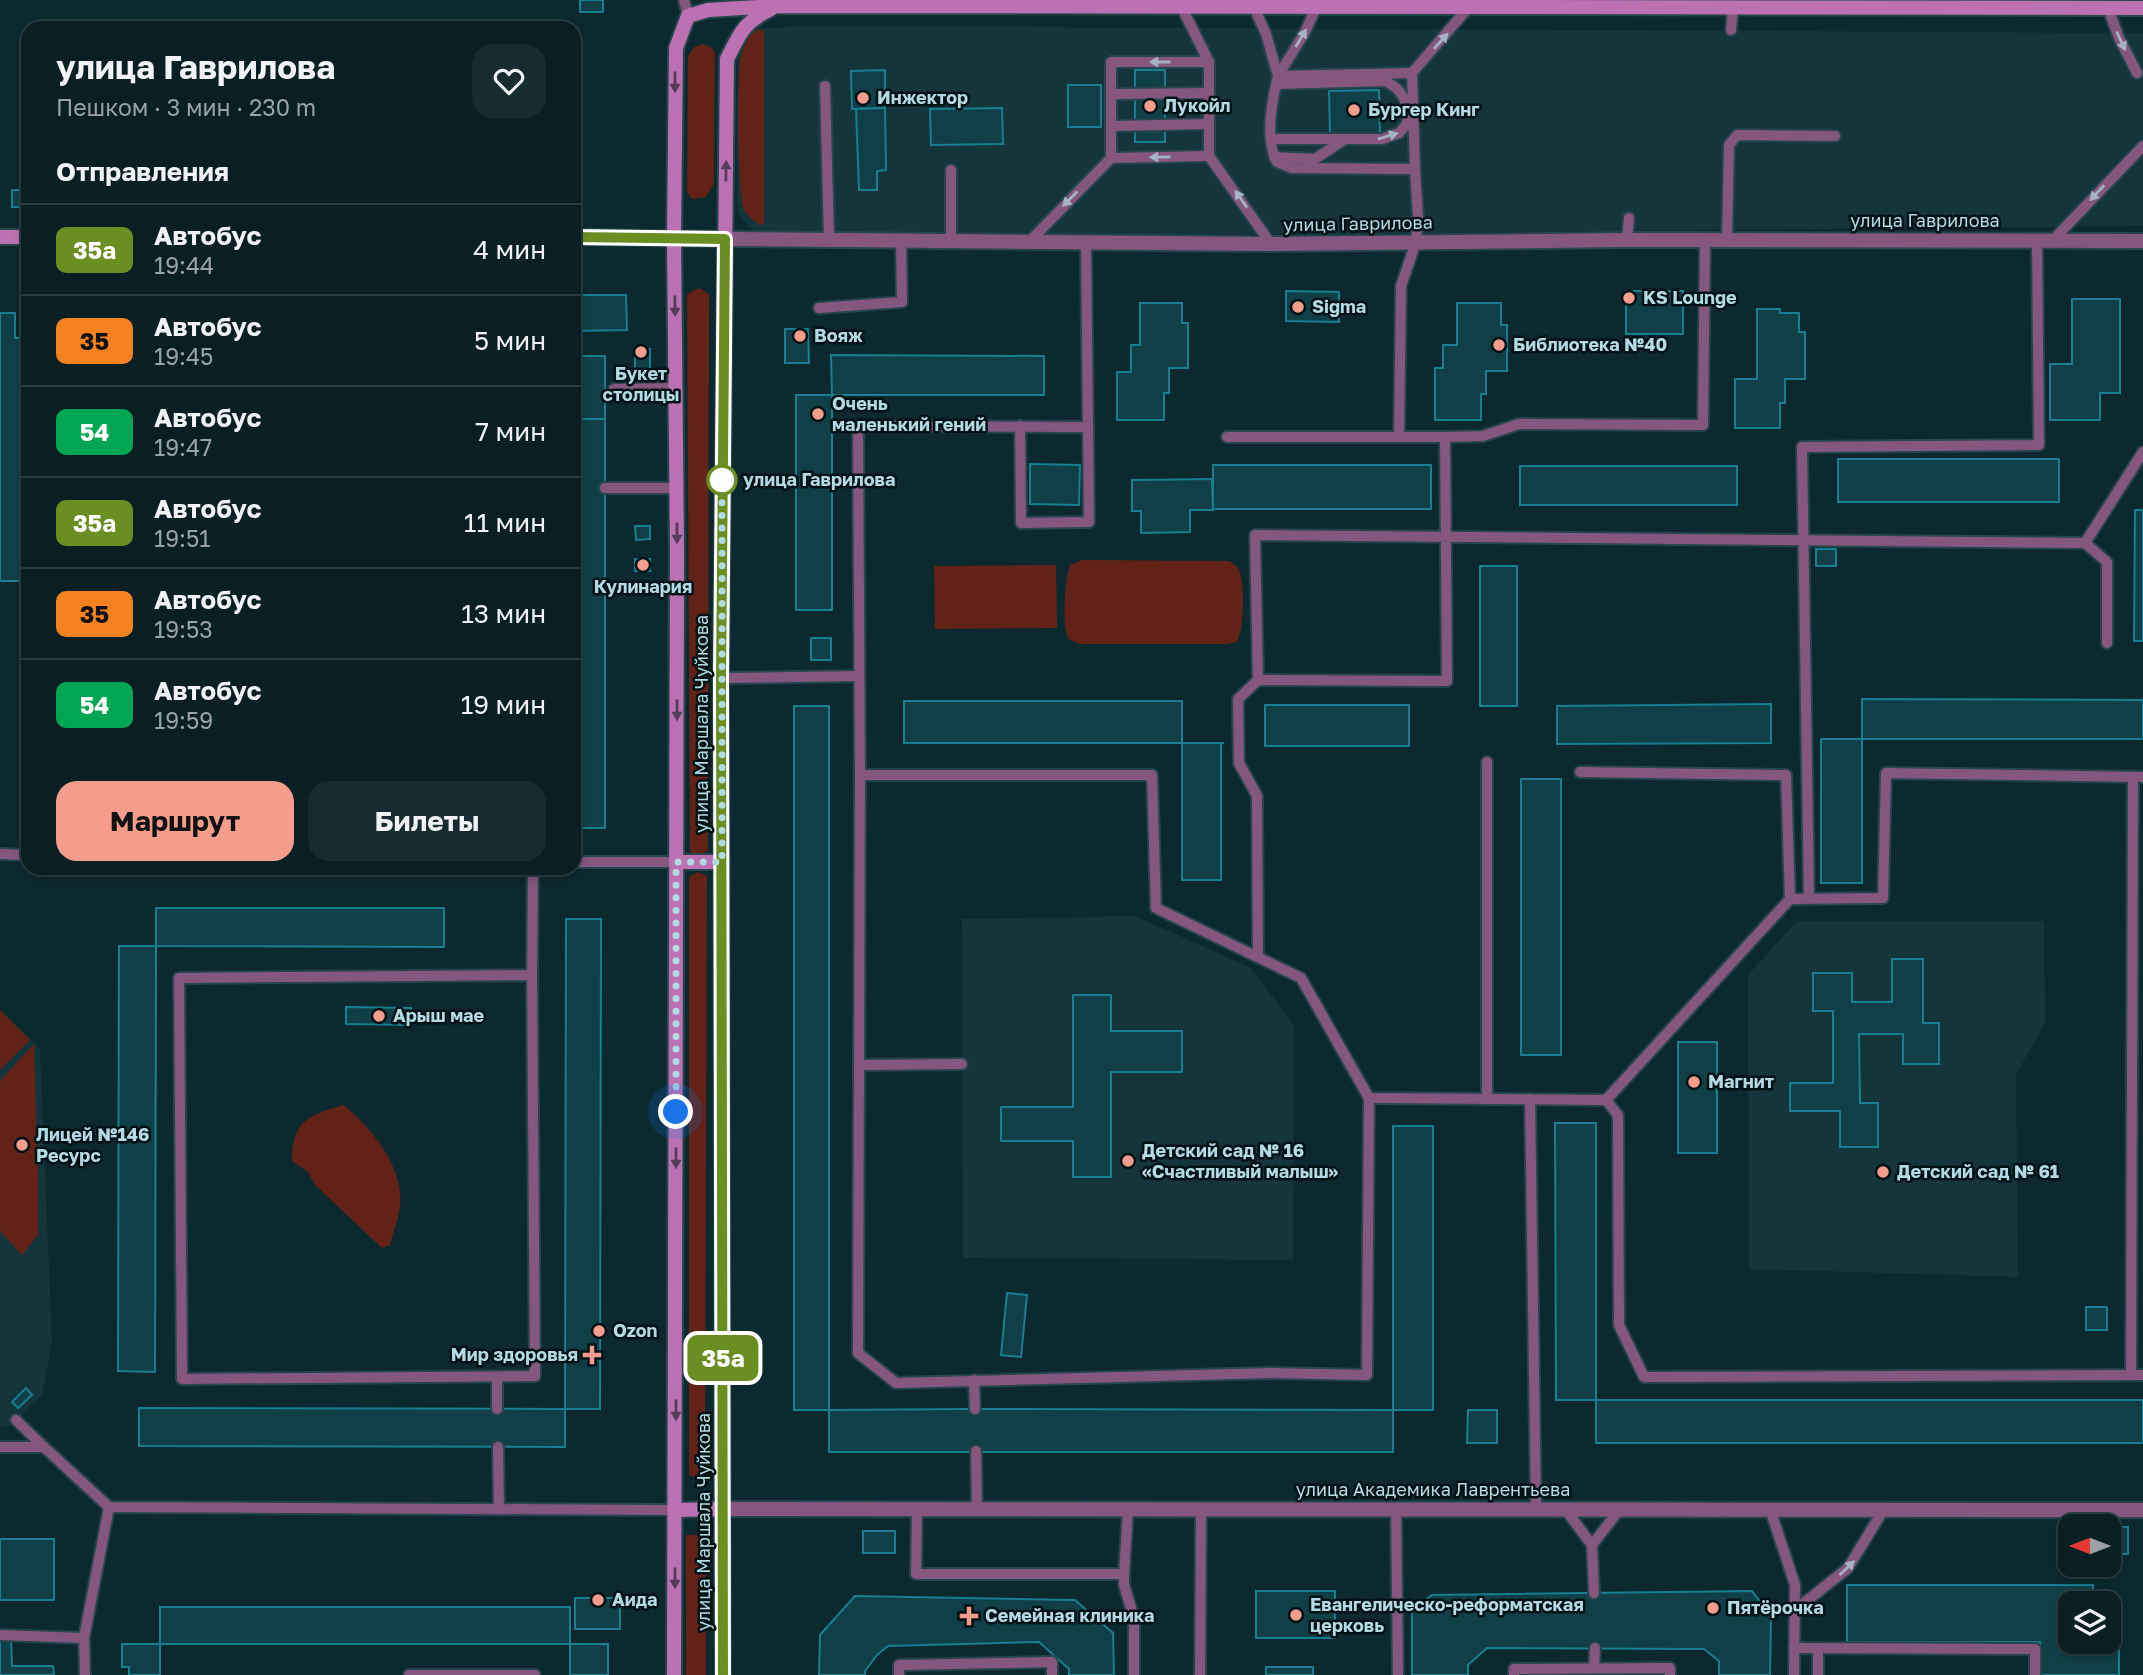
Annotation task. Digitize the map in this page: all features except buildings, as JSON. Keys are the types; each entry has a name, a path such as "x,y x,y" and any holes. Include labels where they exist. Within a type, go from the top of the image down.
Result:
{"main road":[{"path":"688,16 708,9 776,6 2143,8"},
{"name":"улица Маршала Чуйкова","path":"723,1675 721,678 727,59 743,27 756,16 776,6"},
{"name":"улица Маршала Чуйкова","path":"674,1675 677,488 674,237 676,48 688,16"},
{"path":"0,237 21,237"},
{"name":"улица Гаврилова","path":"581,237 725,239"},
{"path":"676,862 722,862"},
{"path":"675,1510 723,1509"}],"street":[{"name":"улица Гаврилова","path":"725,239 1271,244 1628,240 2143,241"},
{"name":"улица Академика Лаврентьева","path":"723,1509 2143,1510"}],"lane":[{"path":"684,0 688,16"},
{"path":"1181,6 1209,62 1209,156 1271,244"},
{"path":"1254,7 1266,34 1277,80"},
{"path":"1731,30 1733,7"},
{"path":"1316,8 1277,80 1271,99 1272,139 1277,162 1291,168 1415,169"},
{"path":"1399,437 1401,286 1416,242 1418,217 1412,73 1468,8"},
{"path":"2108,8 2119,38 2137,72"},
{"path":"1029,242 1111,158 1111,62 1209,62"},
{"path":"1277,80 1412,73"},
{"path":"1272,139 1382,139 1399,132 1407,124 1408,109 1403,94 1385,81 1277,80"},
{"path":"825,86 829,239"},
{"path":"1111,94 1209,93"},
{"path":"1111,126 1209,124"},
{"path":"1727,240 1729,145 1737,135 1835,136"},
{"path":"1274,157 1315,159 1345,139"},
{"path":"1809,899 1802,447 2039,445 2045,241 2143,146"},
{"path":"1111,158 1209,156"},
{"path":"951,170 951,242"},
{"path":"1628,240 1629,218"},
{"path":"1227,437 1483,436 1519,424 1703,425 1705,240"},
{"path":"819,308 902,302 901,242"},
{"path":"1020,426 1021,523 1089,522 1086,243"},
{"path":"614,388 676,388"},
{"path":"860,775 1152,775 1156,908 1301,978 1369,1098 1367,1375 1270,1373 895,1382 858,1353 858,426 1088,427"},
{"path":"1258,957 1257,796 1239,763 1238,699 1258,680 1447,681 1445,437"},
{"path":"2085,543 2143,452"},
{"path":"605,488 677,488"},
{"path":"1258,680 1255,535 2085,543 2107,562 2107,643"},
{"path":"721,678 859,676"},
{"path":"1487,762 1488,1099"},
{"path":"1369,1098 1606,1100 1790,899 1786,775 1580,772"},
{"path":"1790,899 1883,898 1886,773 2138,777 2131,1375"},
{"path":"0,854 21,855"},
{"path":"581,862 676,862"},
{"path":"532,975 179,978 182,1379 535,1376 533,875"},
{"path":"859,1065 962,1065"},
{"path":"1530,1099 1536,1509"},
{"path":"1606,1100 1618,1115 1619,1325 1643,1377 2143,1376"},
{"path":"497,1377 497,1409"},
{"path":"974,1380 975,1409"},
{"path":"16,1420 109,1507 675,1510"},
{"path":"0,1447 44,1447"},
{"path":"498,1447 499,1507"},
{"path":"976,1451 977,1509"},
{"path":"85,1675 84,1638 109,1507"},
{"path":"917,1508 916,1574 1125,1574"},
{"path":"1128,1509 1125,1585 1135,1618 1134,1675"},
{"path":"1200,1675 1201,1509"},
{"path":"1395,1509 1398,1675"},
{"path":"1565,1509 1592,1545 1594,1593"},
{"path":"1592,1545 1620,1509"},
{"path":"1769,1510 1795,1585 1794,1675"},
{"path":"1794,1611 1848,1568 1884,1510"},
{"path":"0,1635 84,1638"},
{"path":"1594,1668 1595,1648"},
{"path":"1794,1648 2035,1649 2035,1675"},
{"path":"1818,1648 1818,1675"},
{"path":"899,1675 899,1665 1052,1662 1052,1675"},
{"path":"1514,1675 1514,1669 1594,1668 1670,1668 1670,1675"},
{"path":"409,1675 535,1675"}],"shaded area":[{"path":"797,27 2143,33 2143,226 1328,234 761,234 749,227 740,215 737,203 738,57 751,33 760,28"},
{"path":"759,29 764,31 764,224 760,225 745,212 742,201 738,112 741,56 749,38"},
{"path":"703,44 712,48 715,53 714,184 706,197 692,199 687,192 688,56 694,47"},
{"path":"699,288 709,294 708,851 698,855 690,852 687,294"},
{"path":"1082,560 1229,561 1238,568 1242,583 1243,616 1237,642 1079,644 1069,639 1064,615 1067,580 1070,565"},
{"path":"1056,565 1057,628 935,629 934,566"},
{"path":"698,872 707,876 705,1474 696,1478 689,1475 689,877"},
{"name":"Детский сад № 16 «Счастливый малыш»","path":"1135,916 1251,968 1294,1025 1293,1260 963,1258 962,919"},
{"name":"Детский сад № 61","path":"1797,921 2044,921 2045,1024 2016,1074 2018,1277 1749,1269 1748,975"},
{"name":"Лицей №146 Ресурс","path":"0,1010 40,1049 52,1342 42,1395 8,1427 0,1427"},
{"path":"0,1010 30,1040 0,1070"},
{"path":"34,1044 38,1235 22,1255 0,1231 0,1081"},
{"path":"344,1105 384,1150 397,1178 400,1192 399,1212 390,1245 382,1248 315,1185 308,1172 292,1161 295,1136 305,1121 321,1112"},
{"path":"686,1535 706,1535 706,1675 686,1675"}],"bus line":[{"name":"35a","path":"581,237 725,239 721,678 723,1675"}],"place":[{"name":"Инжектор","path":"863,98"},
{"name":"Лукойл","path":"1150,106"},
{"name":"Бургер Кинг","path":"1354,110"},
{"name":"KS Lounge","path":"1629,298"},
{"name":"Sigma","path":"1298,307"},
{"name":"Вояж","path":"800,336"},
{"name":"Библиотека №40","path":"1499,345"},
{"name":"Букет столицы","path":"641,352"},
{"name":"Очень маленький гений","path":"818,414"},
{"name":"улица Гаврилова","path":"722,480"},
{"name":"Кулинария","path":"643,565"},
{"name":"Арыш мае","path":"379,1016"},
{"name":"Магнит","path":"1694,1082"},
{"name":"Лицей №146 Ресурс","path":"22,1145"},
{"name":"Детский сад № 16 «Счастливый малыш»","path":"1128,1161"},
{"name":"Детский сад № 61","path":"1883,1172"},
{"name":"Ozon","path":"599,1331"},
{"name":"Мир здоровья","path":"592,1355"},
{"name":"Аида","path":"598,1600"},
{"name":"Пятёрочка","path":"1713,1608"},
{"name":"Евангелическо-реформатская церковь","path":"1296,1615"},
{"name":"Семейная клиника","path":"969,1616"}],"route":[{"path":"676,1112 676,862 722,862 721,678 722,476 722,480"}]}
